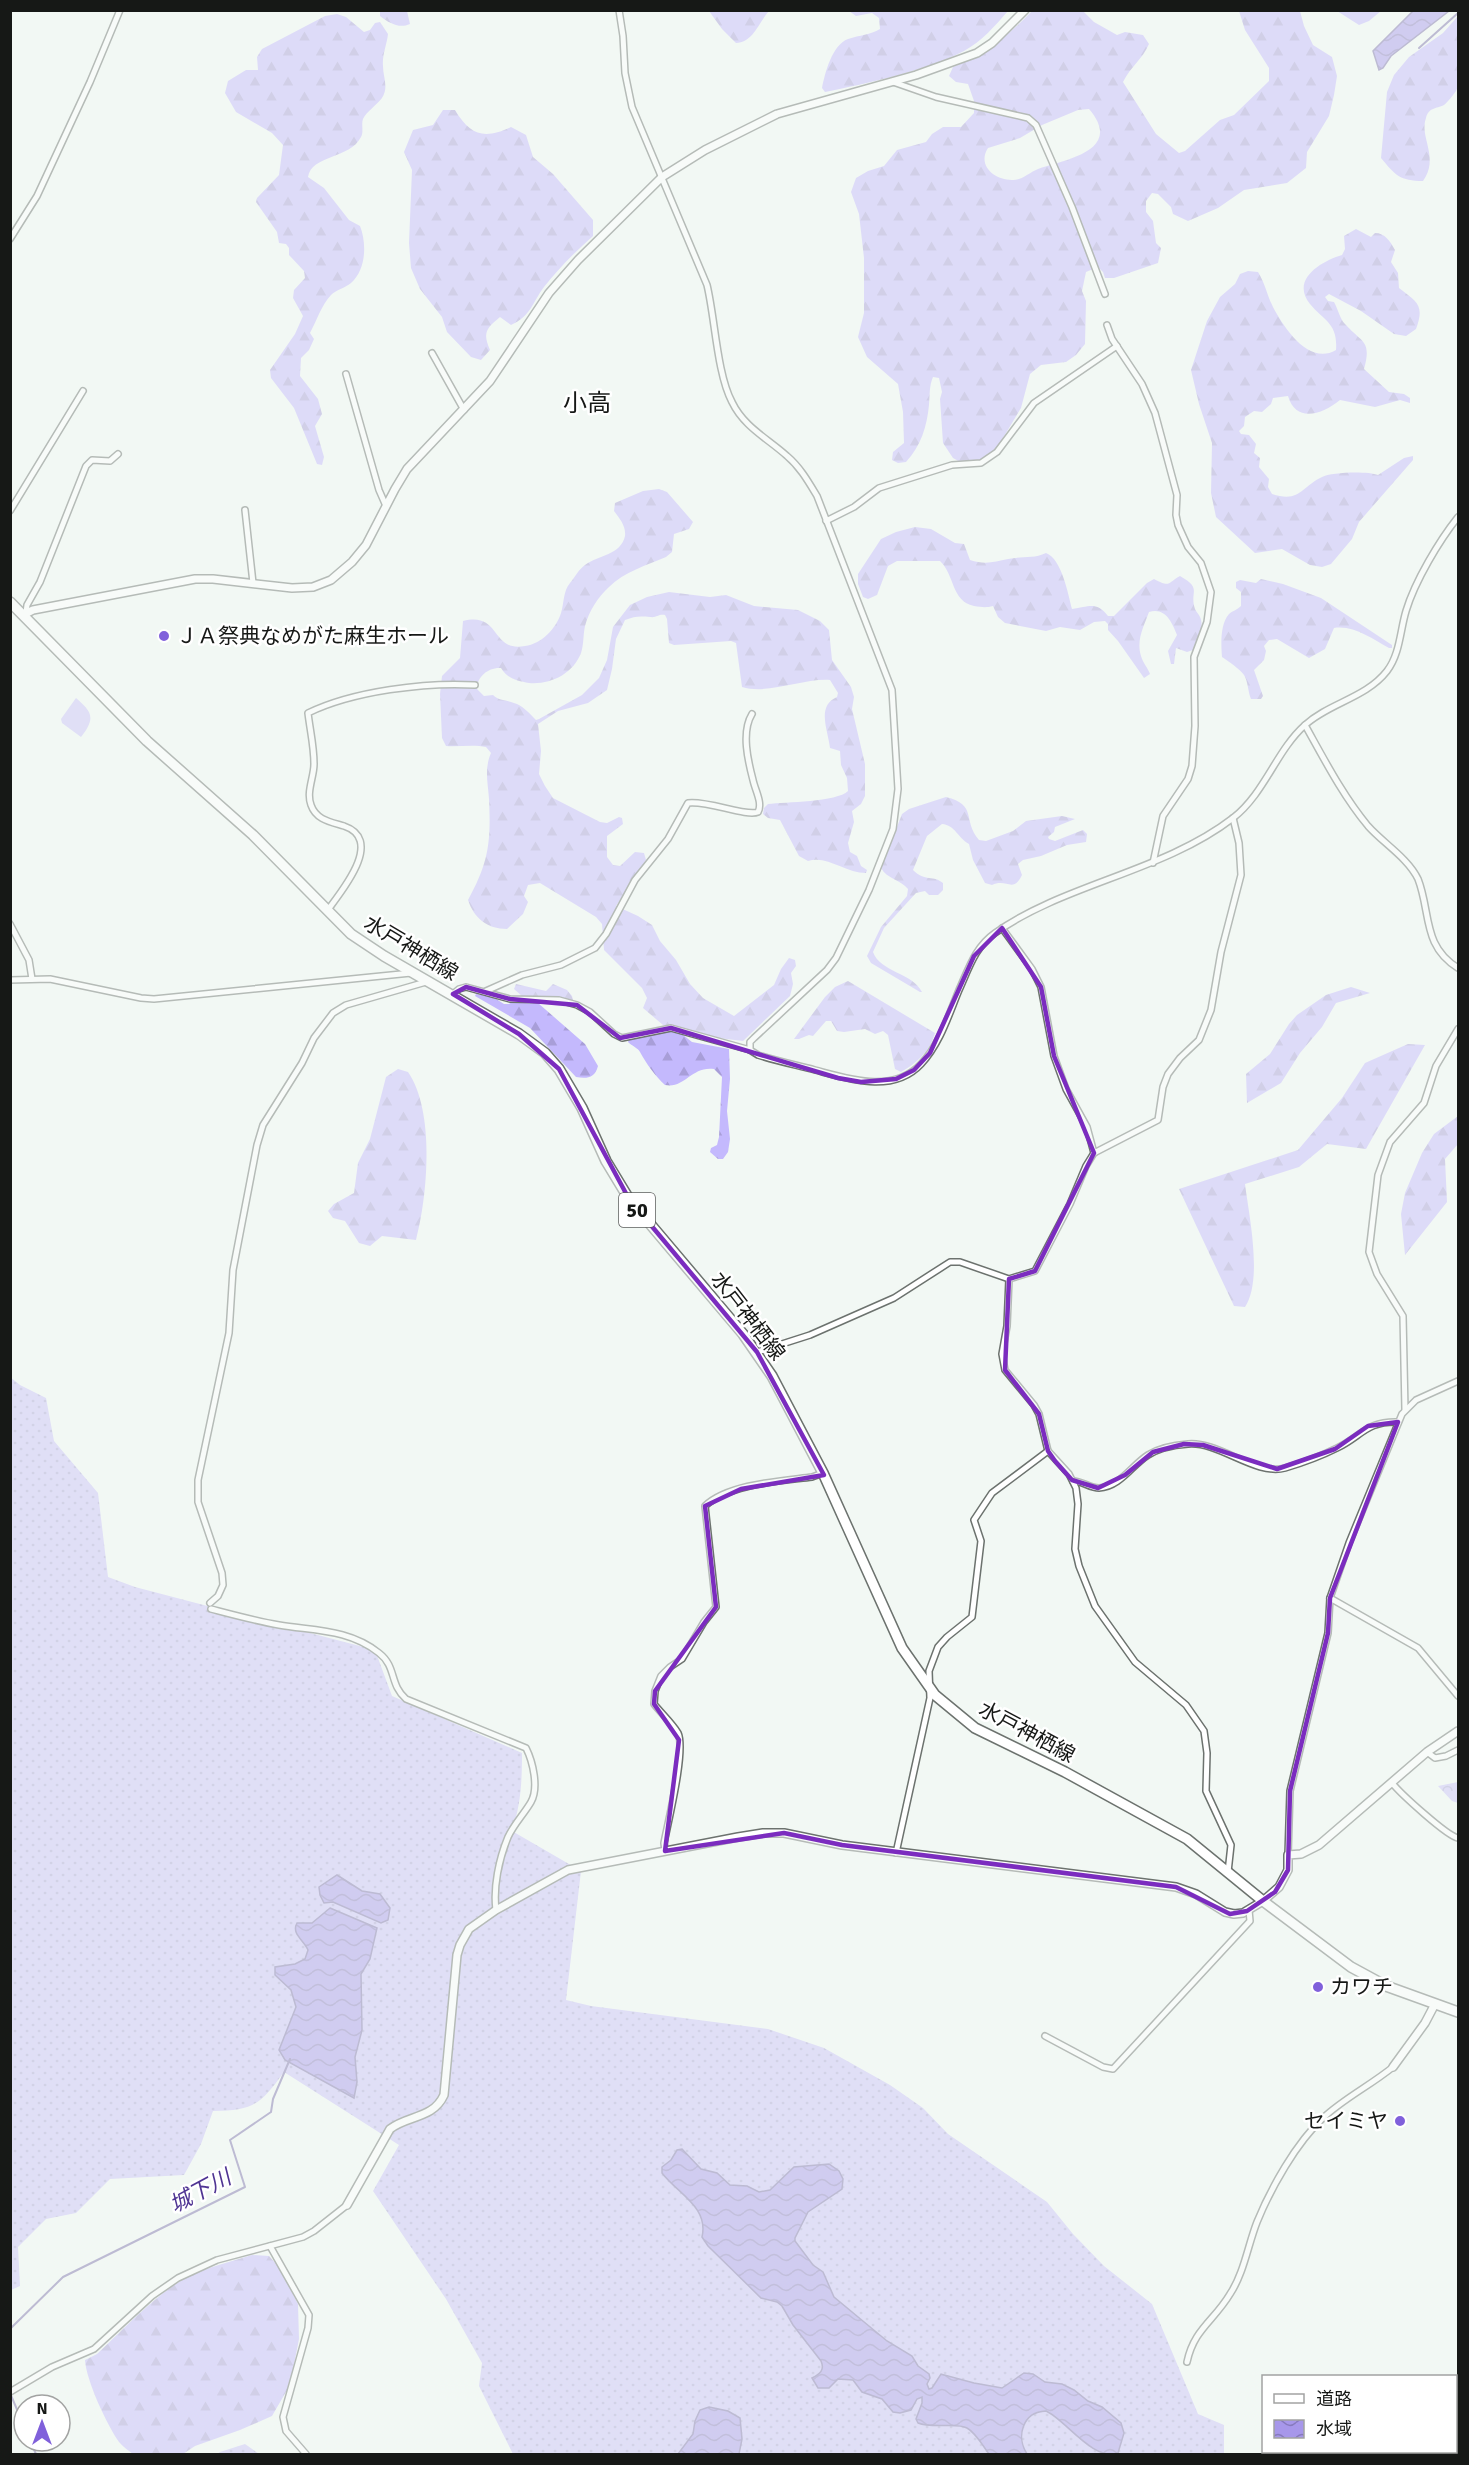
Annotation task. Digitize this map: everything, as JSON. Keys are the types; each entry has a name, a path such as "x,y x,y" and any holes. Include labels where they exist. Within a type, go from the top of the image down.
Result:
{"main road":[{"name":"水戸神栖線","path":"11,604 25,614 147,741 253,835 327,911 360,940 519,1034 552,1061 568,1083 606,1161 629,1199 757,1352 772,1376 823,1473 902,1648 929,1688 975,1728 1165,1825 1196,1845 1263,1901 1357,1971 1386,1986 1458,2012"}],"street":[{"path":"619,10 625,73 632,107 707,285 722,367 732,402 758,435 786,454 802,471 817,496 892,690 898,789 897,816 869,890 836,958 827,970 754,1038 750,1050"},
{"path":"118,454 112,460 92,460 86,466 25,614 195,579 302,588 321,585 331,580 352,562 366,545 407,469 490,381 537,309 562,278 662,177 705,150 777,114 893,82 977,53 1004,32 1025,10"},
{"path":"10,239 37,196 90,82 118,11"},
{"path":"893,82 936,97 1028,118 1035,125 1072,207 1106,294"},
{"path":"1107,325 1117,346 1142,384 1155,413 1177,495 1178,525 1188,547 1201,563 1211,592 1207,622 1194,657 1195,726 1192,766 1188,779 1163,816 1153,863"},
{"path":"826,521 854,507 879,488 952,465 972,466 990,458 1034,403 1117,346"},
{"path":"432,353 464,410"},
{"path":"346,374 379,490 386,506"},
{"path":"10,511 83,391"},
{"path":"244,510 253,583"},
{"path":"453,994 463,988 510,999 559,1000 577,1005 590,1012 614,1034 622,1038 671,1028 750,1050 758,1056 861,1082 886,1081 905,1075 922,1063 935,1045 974,956 983,942 1002,928 1058,900 1153,863 1233,818 1257,793 1305,725 1374,684 1388,669 1399,645 1406,611 1414,591 1458,517"},
{"path":"327,911 359,861 361,843 359,836 351,829 321,818 310,804 309,792 314,766 308,713 356,696 439,684 475,685"},
{"path":"485,992 522,975 536,973 568,962 595,948 606,934 635,880 668,839 688,803 735,809 749,814 760,810 747,735 747,724 752,714"},
{"path":"1305,725 1350,802 1368,826 1404,862 1418,880 1427,921 1437,947 1458,968"},
{"path":"757,1352 810,1335 894,1298 950,1262 960,1262 1009,1279 1035,1271 1094,1153 1158,1120 1163,1087 1168,1074 1203,1033 1211,1010 1221,952 1241,875 1239,843 1233,818"},
{"path":"10,924 29,960 32,979"},
{"path":"1002,928 1032,969 1041,987 1054,1056 1066,1089 1087,1127 1094,1153"},
{"path":"10,980 50,979 154,999 413,973"},
{"path":"430,982 356,1002 333,1013 323,1023 302,1063 263,1125 257,1145 233,1270 227,1344 212,1404 198,1480 198,1502 222,1573 223,1586 211,1606 280,1625 325,1630 347,1636 369,1647 387,1661 393,1672 395,1687 406,1699 526,1748 531,1758 534,1795 509,1836 504,1850 494,1894 496,1910"},
{"path":"1405,1410 1403,1316 1377,1274 1369,1252 1378,1175 1390,1142 1424,1103 1436,1066 1458,1029"},
{"path":"1009,1279 1003,1363 1008,1377 1039,1414 1048,1451 1073,1481 1078,1503 1075,1549 1079,1566 1095,1606 1135,1662 1186,1705 1204,1731 1207,1753 1206,1791 1231,1845 1228,1872"},
{"path":"12,2391 52,2367 94,2349 152,2296 178,2278 217,2260 309,2234 347,2205 390,2129 405,2120 423,2116 440,2103 445,2086 455,1971 460,1945 469,1929 496,1910 568,1870 774,1832 896,1853 1176,1887 1196,1894 1230,1914 1250,1910 1263,1901 1284,1881 1288,1870 1290,1791 1328,1633 1330,1598 1349,1543 1405,1410 1416,1400 1458,1381"},
{"path":"1073,1481 1095,1488 1106,1487 1125,1475 1147,1455 1189,1444 1203,1445 1267,1468 1283,1468 1335,1449 1368,1426 1381,1422 1398,1422"},
{"path":"896,1853 930,1698 929,1671 938,1647 972,1617 981,1541 974,1520 992,1493 1048,1451"},
{"path":"665,1851 664,1843 680,1755 680,1740 678,1733 654,1704 655,1691 661,1676 689,1650 695,1635 716,1607 705,1506 713,1499 741,1489 812,1477 823,1473"},
{"path":"1330,1598 1418,1648 1458,1696"},
{"path":"1288,1855 1301,1854 1319,1845 1427,1752 1458,1731"},
{"path":"1427,1752 1435,1758 1458,1750"},
{"path":"1392,1783 1406,1800 1424,1812 1449,1835 1458,1838"},
{"path":"1045,2036 1093,2062 1113,2069 1250,1921 1250,1910"},
{"path":"1187,2362 1190,2346 1197,2335 1230,2295 1257,2222 1272,2191 1306,2137 1325,2116 1393,2067 1425,2023 1435,2004"},
{"path":"270,2246 309,2315 308,2328 283,2417 286,2431 306,2454"}],"highlighted area":[{"path":"1002,928 1041,987 1054,1056 1094,1153 1035,1271 1009,1279 1005,1370 1039,1414 1048,1451 1055,1461 1072,1480 1098,1488 1125,1475 1153,1452 1184,1444 1203,1445 1277,1469 1335,1449 1368,1426 1398,1422 1330,1598 1328,1633 1290,1791 1288,1870 1275,1892 1247,1911 1230,1914 1176,1887 842,1845 784,1833 665,1851 679,1740 654,1704 655,1691 716,1607 705,1506 741,1489 824,1475 757,1352 629,1199 559,1069 519,1034 453,994 466,987 510,999 577,1005 620,1038 671,1028 838,1078 861,1082 896,1079 914,1070 930,1053 974,956"}],"green space":[{"path":"380,11 407,11 410,24 398,26 391,23 380,16"},
{"path":"709,11 769,11 747,40 736,43"},
{"path":"849,11 1008,11 977,43 949,58 896,76 825,92 822,88 830,60 842,42 880,29 879,18 872,13 856,16"},
{"path":"1032,11 1083,11 1094,22 1117,35 1125,32 1143,35 1149,44 1123,82 1156,134 1179,153 1185,151 1220,120 1234,115 1269,81 1269,68 1245,30 1239,11 1300,11 1313,45 1332,57 1337,76 1329,116 1307,152 1306,168 1287,183 1244,190 1218,208 1188,221 1173,214 1171,207 1158,194 1152,193 1146,201 1146,212 1153,221 1156,243 1161,248 1158,263 1114,278 1105,278 1098,267 1086,272 1082,291 1086,301 1085,344 1066,362 1041,365 1030,374 1021,408 994,453 978,462 962,463 953,458 943,443 940,399 942,392 939,378 933,377 927,421 922,435 916,449 906,462 898,463 892,460 893,452 904,443 903,412 898,384 867,357 858,337 864,313 864,258 859,214 851,192 856,178 884,166 897,150 926,142 932,134 943,127 961,127 974,113 974,101 968,84 956,82 949,76 953,67 986,50","holes":["1089,109 1098,123 1100,135 1096,144 1087,151 1038,169 1019,179 999,177 986,166 985,154 988,148 1020,138 1042,125 1078,110"]},
{"path":"1337,11 1381,11 1369,21 1359,25"},
{"path":"337,14 346,17 364,32 370,30 375,23 380,22 388,34 383,62 384,94 363,119 361,137 348,149 316,165 308,177 324,188 349,220 360,226 364,241 364,256 360,271 351,283 333,293 328,299 310,333 314,339 309,350 301,358 300,376 318,399 322,414 315,426 324,457 322,465 317,464 294,408 271,378 270,370 295,334 303,316 293,298 294,290 305,278 304,271 289,255 289,248 286,244 279,243 277,232 256,202 257,198 279,175 283,145 272,133 236,112 225,93 228,81 246,70 258,70 257,57 262,49 325,16"},
{"path":"1458,16 1460,55 1458,86 1444,105 1427,114 1425,133 1430,156 1428,172 1423,181 1409,180 1394,173 1381,158 1387,92 1394,75 1409,57 1443,33"},
{"path":"443,110 455,110 466,125 478,133 493,133 511,127 526,135 533,157 553,174 593,220 593,236 567,260 523,318 511,325 500,317 489,328 486,339 490,350 481,360 471,357 447,332 442,317 420,289 411,268 409,243 412,170 404,152 413,130 433,125"},
{"path":"1356,229 1371,237 1375,233 1382,234 1395,250 1391,262 1398,273 1399,288 1418,305 1420,314 1416,329 1406,336 1394,334 1361,311 1329,294 1325,297 1328,301 1334,302 1343,322 1364,343 1367,352 1364,369 1389,392 1404,394 1410,398 1410,403 1400,400 1375,407 1340,400 1326,409 1311,414 1297,410 1288,396 1273,398 1271,404 1262,412 1254,411 1245,417 1244,426 1239,431 1241,434 1249,435 1256,444 1254,453 1260,458 1259,467 1269,479 1268,487 1272,494 1281,496 1289,497 1300,493 1327,475 1358,473 1378,475 1404,458 1413,456 1413,460 1359,522 1352,539 1331,564 1322,567 1310,565 1282,549 1255,553 1216,517 1211,493 1212,443 1191,370 1207,321 1220,297 1235,284 1240,274 1248,271 1258,272 1278,316 1298,342 1316,353 1326,354 1336,350 1335,334 1332,328 1310,304 1304,287 1311,272 1342,255 1345,249 1344,236"},
{"path":"659,489 667,492 693,522 689,529 674,534 672,552 666,557 622,577 601,595 589,615 581,653 572,667 560,677 537,683 513,679 501,668 492,669 481,676 477,689 484,696 493,695 517,704 536,720 539,719 582,695 599,678 607,660 613,627 630,605 647,597 669,592 710,597 726,595 754,606 798,610 820,621 829,630 832,660 851,687 854,697 852,709 865,764 865,796 861,804 852,811 854,822 848,843 850,852 857,856 861,866 867,870 866,873 822,860 808,861 799,856 780,820 768,818 763,814 768,804 822,799 842,795 848,791 840,751 830,748 826,726 827,706 837,697 838,693 830,680 809,681 763,689 742,687 736,643 731,641 674,645 669,643 665,615 640,616 625,620 616,639 607,690 588,703 558,711 538,724 541,751 539,774 553,798 600,822 607,823 619,817 622,818 623,824 607,836 607,857 613,865 620,866 635,852 644,853 646,860 616,906 652,925 660,941 676,960 690,984 703,998 734,1016 774,985 789,958 795,960 796,966 791,973 793,984 790,996 743,1041 702,1036 663,1025 643,1008 647,998 642,988 604,950 602,924 596,917 540,883 528,885 524,896 528,902 523,914 507,929 487,925 478,917 468,900 484,863 489,840 487,770 491,753 486,747 481,746 446,746 442,738 440,694 442,676 460,658 463,621 475,619 484,622 506,644 514,647 531,645 542,639 559,619 566,590 579,571 590,562 614,551 623,542 625,529 614,511 615,503 643,491"},
{"path":"915,527 931,529 955,543 964,544 970,560 975,562 1037,556 1046,553 1052,557 1060,569 1072,609 1096,607 1108,616 1114,616 1147,583 1154,579 1166,584 1180,576 1193,587 1195,609 1201,621 1201,630 1193,650 1187,652 1176,648 1174,664 1171,664 1168,651 1177,635 1175,630 1164,614 1149,612 1139,644 1142,659 1150,674 1144,678 1108,630 1108,624 1105,621 1094,622 1080,630 1060,627 1046,631 1005,623 998,617 993,606 974,606 961,599 940,561 897,561 888,566 877,595 868,599 863,597 858,584 858,574 881,539"},
{"path":"1261,579 1283,584 1321,598 1392,645 1392,648 1356,631 1341,628 1334,628 1325,649 1309,658 1277,639 1269,640 1264,646 1266,651 1264,660 1254,670 1263,696 1261,699 1251,699 1244,675 1222,657 1222,635 1226,618 1241,606 1241,592 1236,588 1236,582 1240,580 1256,583"},
{"path":"76,698 86,707 90,716 89,725 81,737 62,723 61,719"},
{"path":"946,797 956,800 966,809 971,826 979,840 986,841 1013,831 1026,821 1062,816 1075,819 1055,827 1049,839 1055,841 1083,830 1087,834 1086,842 1067,845 1041,856 1023,860 1018,864 1022,875 1016,884 992,885 985,883 973,860 969,844 953,829 942,824 927,836 913,870 921,876 943,883 943,890 938,895 929,895 925,891 916,893 884,928 873,952 882,964 912,981 922,992 920,992 871,963 867,956 881,927 907,896 908,889 887,875 881,868 902,814 909,809"},
{"path":"848,981 935,1033 926,1051 912,1065 901,1072 895,1069 888,1035 883,1031 875,1034 865,1029 837,1031 831,1021 826,1021 813,1036 794,1039 825,997 835,987"},
{"path":"516,984 546,991 553,984 567,990 572,996 571,1001 538,1001 538,1003 585,1044 598,1066 593,1075 587,1078 576,1077 530,1028 475,996 476,994 493,997 504,1004 523,1000 523,997 514,989"},
{"path":"1351,987 1370,993 1336,1003 1322,1027 1300,1053 1281,1083 1247,1103 1246,1074 1270,1054 1297,1015 1326,995"},
{"path":"670,1029 678,1031 692,1042 729,1049 730,1079 727,1111 730,1139 728,1152 723,1159 718,1159 710,1152 711,1148 717,1145 719,1137 722,1077 714,1069 706,1069 678,1084 665,1085 639,1051 628,1042 629,1039"},
{"path":"1408,1044 1425,1045 1366,1149 1327,1144 1299,1167 1245,1184 1252,1229 1253,1281 1245,1307 1234,1306 1179,1189 1298,1150 1342,1098 1365,1063"},
{"path":"398,1069 408,1072 417,1089 422,1108 427,1154 424,1200 416,1240 382,1236 370,1246 359,1243 345,1221 333,1218 328,1211 334,1204 354,1193 358,1163 370,1139 386,1077"},
{"path":"1458,1116 1458,1144 1445,1159 1447,1202 1405,1255 1401,1214 1405,1193 1422,1153 1434,1134"},
{"path":"10,1377 20,1385 46,1398 54,1441 98,1493 108,1577 135,1587 375,1650 392,1696 522,1753 520,1792 512,1831 581,1871 566,2000 591,2006 768,2029 824,2048 890,2085 923,2108 948,2134 1047,2202 1073,2234 1104,2266 1152,2304 1198,2414 1224,2425 1224,2454 513,2454 479,2386 482,2363 446,2299 373,2191 399,2145 284,2072 269,2092 255,2104 227,2111 213,2111 201,2144 184,2175 110,2179 76,2213 46,2219 18,2247 20,2286 11,2290"},
{"path":"1458,1782 1458,1803 1452,1801 1438,1786"},
{"path":"252,2255 269,2256 279,2267 298,2304 299,2339 290,2385 272,2416 195,2446 183,2454 133,2454 119,2442 109,2425 93,2390 85,2360 97,2354 152,2303 186,2278"},
{"path":"245,2444 259,2454 217,2454 220,2452"}],"water":[{"path":"1413,11 1449,11 1391,56 1379,70 1373,51"},
{"path":"337,1875 362,1891 380,1894 390,1908 388,1920 381,1923 333,1902 324,1903 319,1887"},
{"path":"330,1908 377,1928 370,1959 361,1974 362,2030 355,2057 357,2082 354,2098 285,2060 279,2050 296,2007 291,1990 275,1975 275,1967 295,1964 305,1959 308,1950 297,1934 297,1923 312,1923"},
{"path":"682,2149 701,2169 717,2173 730,2185 747,2186 759,2192 770,2190 794,2167 829,2164 839,2171 843,2179 842,2189 808,2212 795,2241 813,2265 823,2272 834,2297 887,2341 912,2356 918,2366 929,2374 927,2384 929,2389 941,2374 1002,2388 1024,2373 1033,2374 1045,2382 1062,2384 1074,2390 1088,2401 1102,2407 1121,2423 1124,2433 1118,2453 1109,2454 1089,2446 1054,2415 1046,2411 1031,2416 1023,2426 1022,2440 1027,2454 989,2454 976,2436 963,2426 918,2423 916,2419 922,2397 917,2399 911,2410 900,2413 893,2412 882,2399 862,2392 853,2380 838,2379 829,2388 818,2388 812,2378 821,2371 821,2361 793,2325 782,2306 777,2302 761,2298 708,2246 702,2237 703,2226 697,2209 662,2173 662,2167 671,2160 677,2150"},
{"path":"709,2407 728,2411 740,2418 742,2439 739,2454 678,2454 693,2434 700,2410"}],"waterway":[{"path":"1419,48 1458,13"},
{"name":"城下川","path":"10,2329 63,2277 245,2187 230,2140 271,2112 273,2099 290,2059"},
{"name":"城下川","path":"10,2393 12,2398"}],"place":[{"name":"ＪＡ祭典なめがた麻生ホール","path":"164,636"},
{"name":"カワチ","path":"1318,1987"},
{"name":"セイミヤ","path":"1400,2121"}],"district":[{"name":"小高","path":"587,403"}]}
